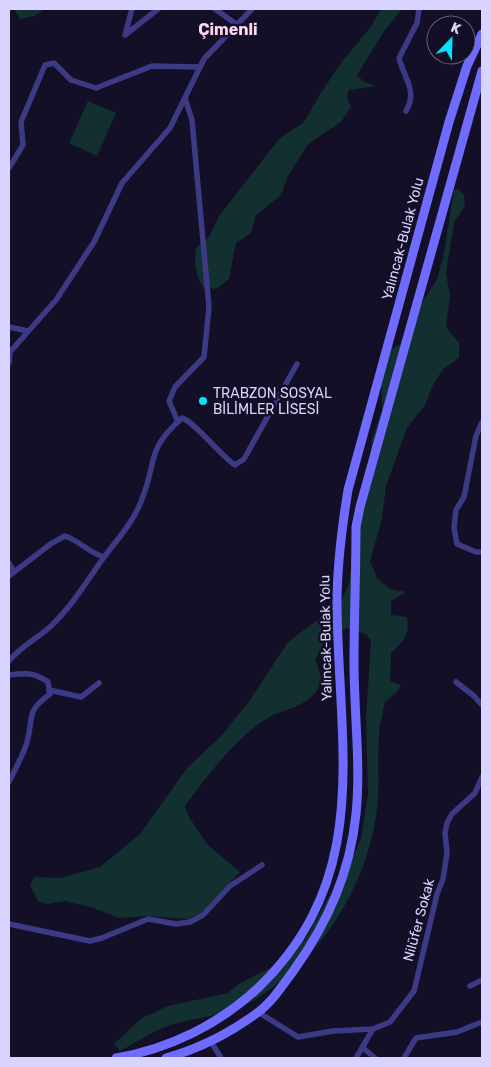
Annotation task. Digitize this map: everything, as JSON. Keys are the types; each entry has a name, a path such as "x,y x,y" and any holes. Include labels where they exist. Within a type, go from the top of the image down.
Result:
{"main road":[{"name":"Yalıncak-Bulak Yolu","path":"116,1058 185,1037 224,1016 246,999 276,971 296,946 318,907 326,885 334,858 342,816 337,602 343,519 348,490 449,122 467,66 482,34"},
{"name":"Yalıncak-Bulak Yolu","path":"166,1058 210,1040 258,1012 280,990 316,939 333,904 350,852 356,813 354,664 356,527 482,70"}],"street":[{"path":"132,9 126,35 158,9"},
{"path":"215,9 236,24"},
{"path":"9,363 10,352 56,300 94,242 122,183 170,128 200,67 236,24 252,9"},
{"path":"406,111 411,104 412,93 399,58 417,23 419,9"},
{"path":"9,168 23,145 21,122 45,66 54,63 71,80 96,88 152,66 200,67"},
{"path":"178,422 170,401 175,387 204,357 209,307 192,120 185,98"},
{"path":"9,326 28,331"},
{"path":"9,661 20,648 50,627 75,599 126,529 142,500 155,448 164,434 182,418 189,420 198,431 235,465 244,459 297,364"},
{"path":"482,422 476,436 464,497 456,510 454,528 456,544 476,552 482,552"},
{"path":"9,563 11,574 52,543 65,536 84,545 94,555 104,557"},
{"path":"9,675 29,672 40,676 48,682 50,694 38,702 30,716 26,743 9,782"},
{"path":"456,682 482,705"},
{"path":"49,690 81,697 99,683"},
{"name":"Nilüfer Sokak","path":"373,1029 390,1022 414,991 437,894 443,879 447,853 445,833 447,824 452,814 475,793 482,777"},
{"path":"9,924 90,941 148,919 176,924 190,922 203,915 230,886 262,864"},
{"path":"470,986 482,980"},
{"path":"258,1012 298,1038 333,1031 373,1029"},
{"path":"404,1058 416,1038 457,1032 482,1022"},
{"path":"356,1058 373,1029"},
{"path":"210,1040 221,1058"},
{"path":"363,1048 375,1058"}],"green space":[{"path":"14,9 45,9 34,16 20,19"},
{"path":"381,9 402,9 385,30 357,75 364,82 377,86 349,90 347,97 351,107 341,122 308,144 287,178 281,195 256,215 251,233 236,243 229,279 216,289 203,287 198,278 196,268 196,248 209,237 219,216 279,139 304,122 320,94 344,59 370,28"},
{"path":"88,101 116,113 97,156 69,143"},
{"path":"457,189 464,194 465,205 454,223 446,273 450,296 446,327 459,343 459,358 443,369 433,385 425,405 407,428 386,486 382,519 370,561 377,578 390,589 406,592 391,601 391,615 407,617 408,629 403,641 391,653 390,681 401,685 397,692 385,702 381,719 378,745 377,808 372,837 363,866 351,894 336,920 298,966 276,985 242,1006 223,1013 167,1027 120,1051 114,1044 142,1018 168,1006 228,993 239,984 270,968 305,940 329,896 347,871 361,838 368,794 366,719 371,640 366,634 347,628 326,639 315,660 321,682 313,696 307,701 273,715 255,727 233,747 185,806 189,817 207,844 240,872 201,913 188,919 149,916 119,918 91,907 65,901 47,904 38,901 30,885 35,877 60,878 100,867 140,834 187,768 222,735 250,700 288,642 340,603 349,584 358,514 366,489 372,438 382,412 381,367 388,350 408,341 422,303 437,279 443,258 454,190"}],"place":[{"name":"TRABZON SOSYAL BİLİMLER LİSESİ","path":"203,401"}],"district":[{"name":"Çimenli","path":"228,29"}]}
